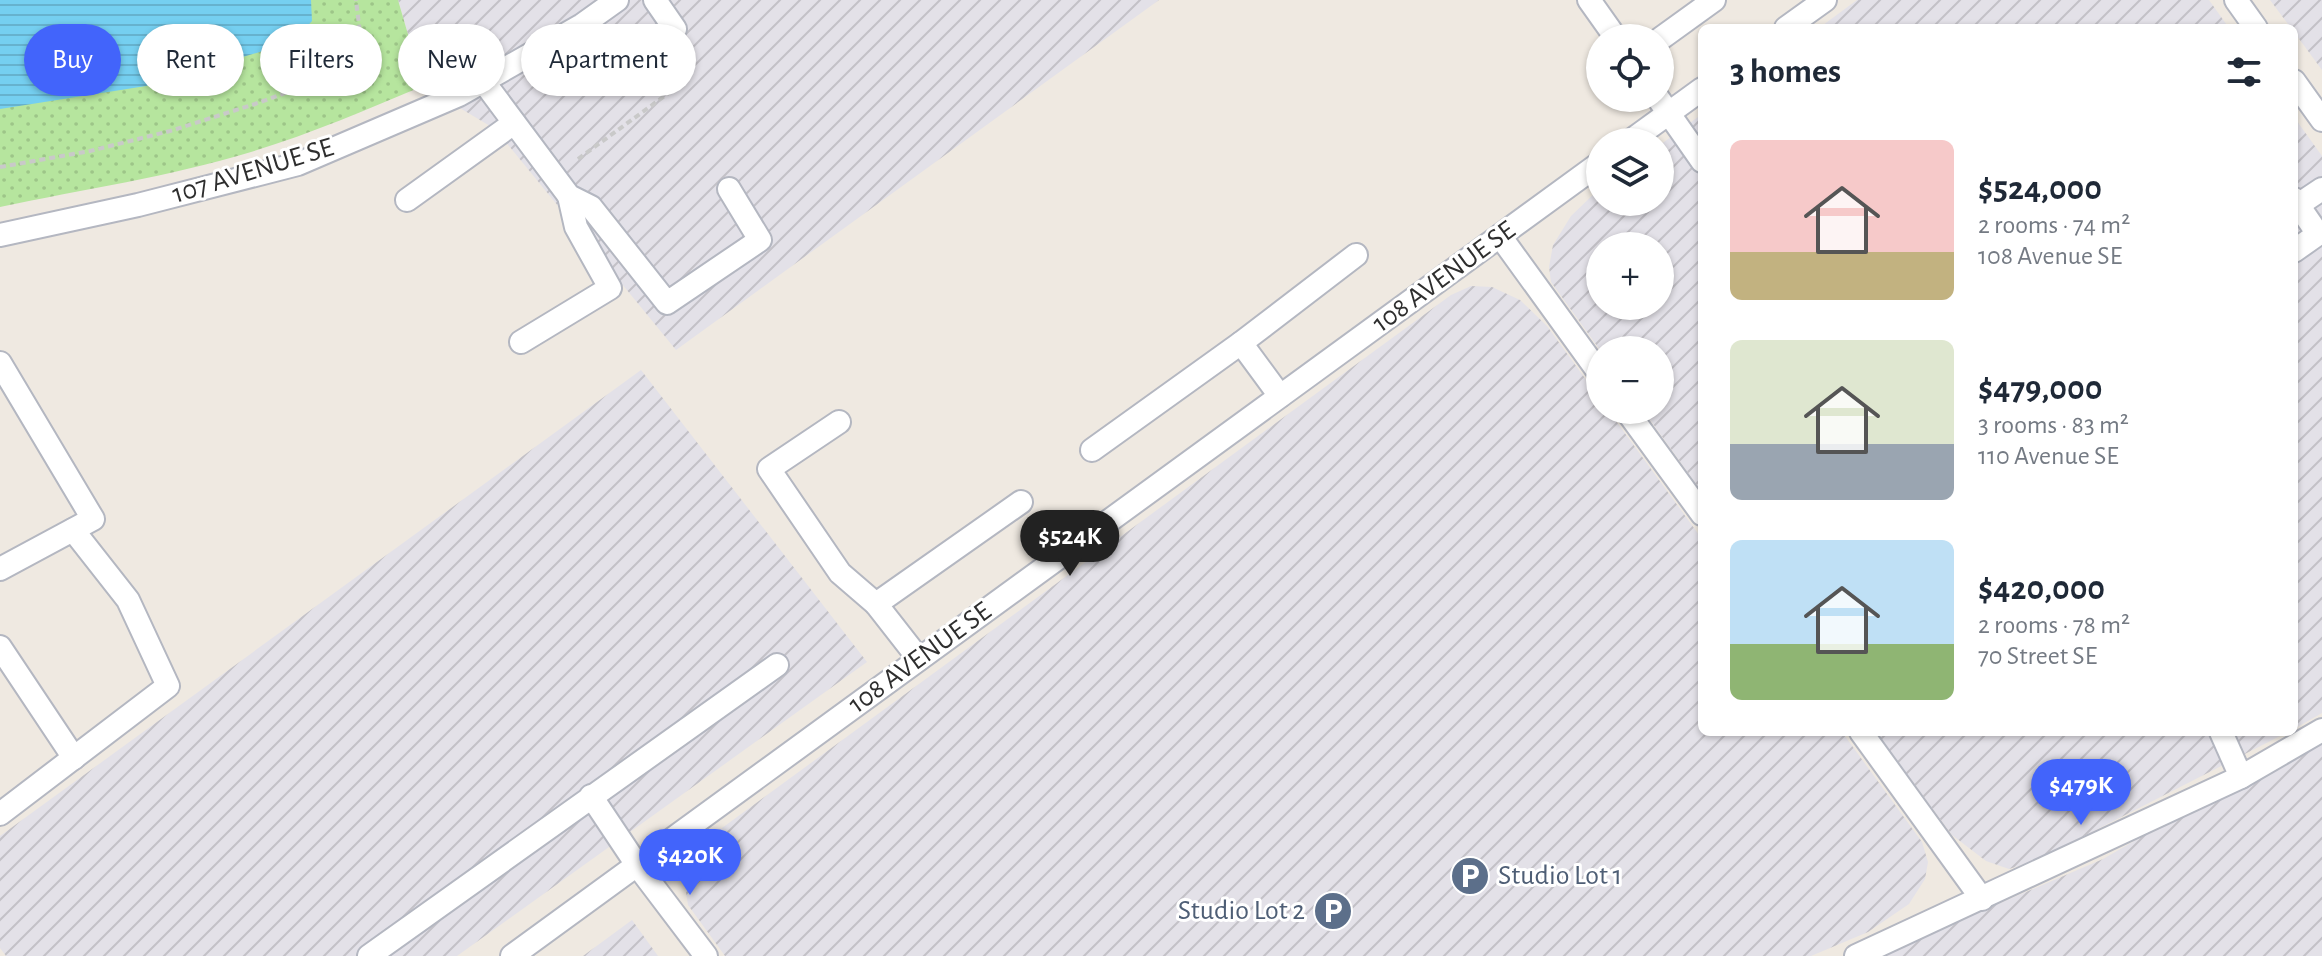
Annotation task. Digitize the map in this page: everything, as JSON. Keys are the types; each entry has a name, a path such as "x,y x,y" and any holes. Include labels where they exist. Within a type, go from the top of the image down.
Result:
{"street":[{"name":"107 AVENUE SE","path":"505,70 582,25 617,0"},
{"path":"655,0 672,24"},
{"path":"1589,0 1606,24"},
{"path":"1674,29 1714,0"},
{"path":"1792,24 1825,0"},
{"path":"2236,0 2253,24"},
{"path":"2298,87 2322,120"},
{"path":"1674,101 1698,91"},
{"name":"107 AVENUE SE","path":"0,235 138,205 298,164 457,96"},
{"path":"494,96 569,196 576,227 610,288 521,342"},
{"path":"1642,128 1657,112"},
{"path":"1667,112 1698,155"},
{"path":"407,200 514,123"},
{"name":"108 AVENUE SE","path":"512,956 1586,173"},
{"path":"569,196 591,207 667,303 760,240 729,189"},
{"path":"2298,201 2322,189"},
{"path":"2298,205 2318,234 2298,248"},
{"path":"1500,236 1586,355"},
{"path":"1092,450 1241,343 1356,255"},
{"path":"1241,343 1280,396"},
{"path":"0,363 93,519 0,569"},
{"path":"839,422 769,469 840,573 876,604 919,659"},
{"path":"1636,424 1698,509"},
{"path":"876,604 1021,502"},
{"path":"0,814 168,686 128,600 73,530"},
{"path":"0,647 74,758"},
{"path":"369,956 777,665"},
{"path":"1856,956 2241,777 2322,730"},
{"path":"1864,736 1982,899"},
{"path":"2223,736 2241,777"},
{"path":"591,796 637,865 706,956"}],"path":[{"path":"0,167 90,151 170,131 321,80 346,60 361,41 356,0"},
{"path":"578,159 665,96"}],"shaded area":[{"path":"398,0 1159,0 676,350 495,129 440,96 505,96 505,24 405,24"},
{"path":"1857,0 2209,0 2226,24 1824,24"},
{"path":"2270,0 2322,0 2322,70 2298,37 2298,24 2288,24"},
{"path":"1698,117 1698,486 1653,424 1674,424 1674,336 1590,336 1551,282 1549,267 1553,245 1571,216 1586,202 1586,216 1674,216 1674,135"},
{"path":"2298,123 2322,156 2322,713 2298,727"},
{"path":"1471,286 1492,287 1520,300 1547,326 1586,380 1586,424 1618,424 1698,534 1698,736 1845,736 1922,842 1928,862 1925,879 1909,904 1868,932 1811,956 725,956 688,905 685,886 705,845 722,828 1451,295"},
{"path":"641,370 867,662 457,956 6,956 0,948 0,836"},
{"path":"2322,733 2322,956 1877,956 2103,859"},
{"path":"1879,736 2280,736 2035,861 2009,869 1986,861 1952,835"},
{"path":"632,920 658,956 583,956"}],"green space":[{"path":"0,0 398,0 405,24 398,24 399,96 316,130 220,161 0,207"}],"water":[{"path":"0,0 311,0 312,21 309,24 260,24 260,52 244,57 244,24 137,24 137,87 121,90 121,24 24,24 24,96 83,96 0,109"}],"place":[{"name":"Studio Lot 1","path":"1470,876"},
{"name":"Studio Lot 2","path":"1333,911"}]}
